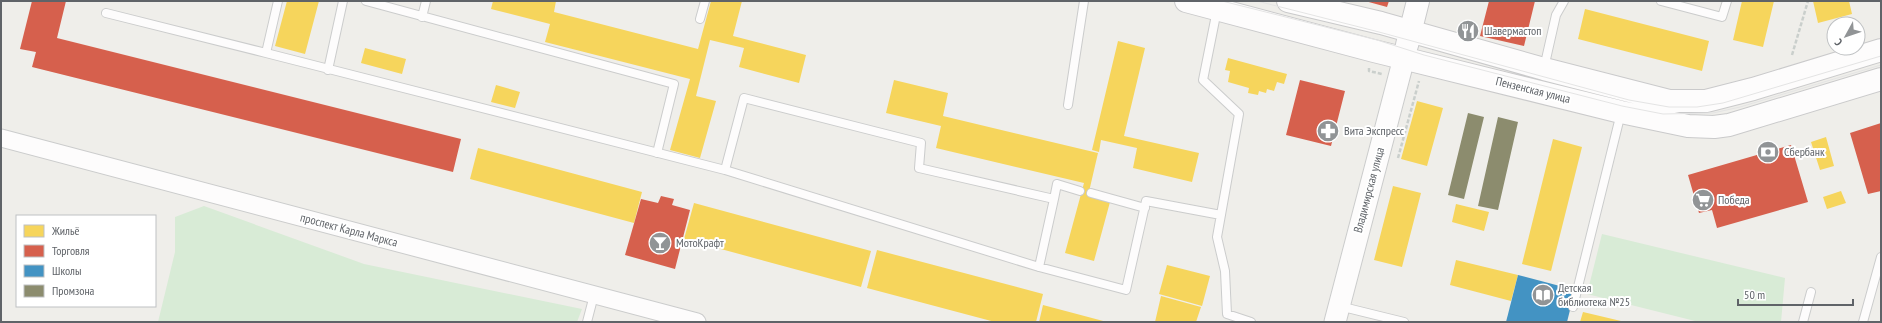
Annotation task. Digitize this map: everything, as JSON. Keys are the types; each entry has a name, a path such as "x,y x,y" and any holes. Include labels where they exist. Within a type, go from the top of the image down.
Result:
{"main road":[{"name":"Пензенская улица","path":"1186,1 1404,58 1621,112 1688,126 1714,127 1729,125 1881,79"},
{"name":"Пензенская улица","path":"1288,1 1381,23 1544,69 1669,101 1706,101 1753,89 1881,50"},
{"path":"1404,58 1418,1"}],"street":[{"name":"Владимирская улица","path":"1337,314 1404,58"},
{"name":"проспект Карла Маркса","path":"1,138 697,322"}],"lane":[{"path":"266,53 278,1"},
{"path":"328,70 343,1"},
{"path":"366,1 674,84 657,153"},
{"path":"422,17 426,1"},
{"path":"700,19 705,1"},
{"path":"1068,105 1084,1"},
{"path":"1544,69 1556,15 1564,1"},
{"path":"1661,1 1722,17 1727,1"},
{"path":"1217,9 1203,80 1239,114 1217,237 1225,271 1227,314 1251,322"},
{"path":"106,13 725,170 1039,267 1126,290 1146,201 1221,214"},
{"path":"725,170 744,98 921,143 918,168 1054,199"},
{"path":"1573,307 1621,112"},
{"path":"1039,267 1057,184 1080,190"},
{"path":"1091,193 1145,208"},
{"path":"1863,322 1881,257"},
{"path":"1803,322 1811,292"},
{"path":"588,322 594,295"},
{"path":"1337,314 1404,322"}],"path":[{"path":"1792,55 1808,1"}],"green space":[{"path":"204,206 364,264 582,309 577,322 158,322 175,252 175,217"},
{"path":"1602,234 1785,278 1781,322 1699,322 1587,294"}],"building: Жильё":[{"path":"287,1 319,1 305,54 275,46"},
{"path":"493,1 556,1 554,12 698,49 711,1 742,1 733,36 806,55 799,83 739,67 744,48 710,40 696,96 716,101 700,158 670,150 690,79 545,42 550,24 491,9"},
{"path":"1742,1 1774,1 1763,47 1733,40"},
{"path":"1813,1 1849,1 1852,14 1844,16 1826,16 1826,21 1818,23"},
{"path":"1585,9 1709,41 1702,71 1578,39"},
{"path":"1118,41 1145,48 1124,136 1199,153 1192,182 1133,168 1137,148 1101,140 1099,152 1092,150"},
{"path":"365,48 406,59 402,74 361,63"},
{"path":"1228,58 1287,74 1284,84 1277,82 1274,91 1267,89 1266,93 1259,91 1258,95 1248,93 1249,88 1228,82 1230,71 1225,70"},
{"path":"894,80 948,93 943,116 1098,153 1088,196 1110,202 1094,261 1065,253 1084,183 936,148 941,126 886,113"},
{"path":"496,85 520,92 515,108 491,102"},
{"path":"1417,101 1443,108 1427,166 1401,159"},
{"path":"1826,137 1834,166 1820,170 1811,142"},
{"path":"1553,139 1582,147 1551,271 1522,264"},
{"path":"478,148 642,192 634,223 470,179"},
{"path":"1393,186 1421,193 1402,267 1374,260"},
{"path":"1841,191 1846,203 1827,209 1823,197"},
{"path":"694,203 871,251 861,287 684,239"},
{"path":"1456,204 1489,212 1484,231 1452,222"},
{"path":"877,250 1043,294 1036,322 995,322 867,288"},
{"path":"1456,260 1518,275 1511,301 1450,285"},
{"path":"1167,265 1210,276 1202,306 1159,294"},
{"path":"1161,296 1201,307 1196,322 1155,322"},
{"path":"1043,305 1107,322 1039,322"},
{"path":"1583,312 1621,321 1621,322 1580,322"}],"building: Торговля":[{"path":"32,1 66,1 57,38 461,139 453,172 32,67 36,52 20,49"},
{"path":"1365,1 1389,1 1387,7"},
{"path":"1489,1 1535,1 1524,46 1480,36"},
{"path":"1300,80 1345,91 1331,146 1286,135"},
{"path":"1881,123 1881,191 1868,194 1850,133"},
{"path":"1791,145 1808,202 1717,228 1712,210 1699,213 1688,175"},
{"path":"661,196 674,199 672,205 690,210 675,269 625,255 641,199 658,203"}],"building: Школы":[{"name":"Детская библиотека №25","path":"1518,275 1575,290 1567,322 1506,322"}],"building: Промзона":[{"path":"1468,113 1484,117 1464,199 1448,195"},
{"path":"1498,117 1518,122 1498,210 1478,206"}],"tram line":[{"path":"1222,1 1377,40 1424,55 1622,106 1663,114 1713,113 1740,107 1881,65"},
{"path":"1257,1 1379,32 1629,100 1669,107 1697,107 1723,103 1881,56"}],"place":[{"name":"Шавермастоп","path":"1468,31"},
{"name":"Вита Экспресс","path":"1328,131"},
{"name":"Сбербанк","path":"1768,152"},
{"name":"Победа","path":"1703,200"},
{"name":"МотоКрафт","path":"660,243"},
{"name":"Детская библиотека №25","path":"1543,295"}]}
